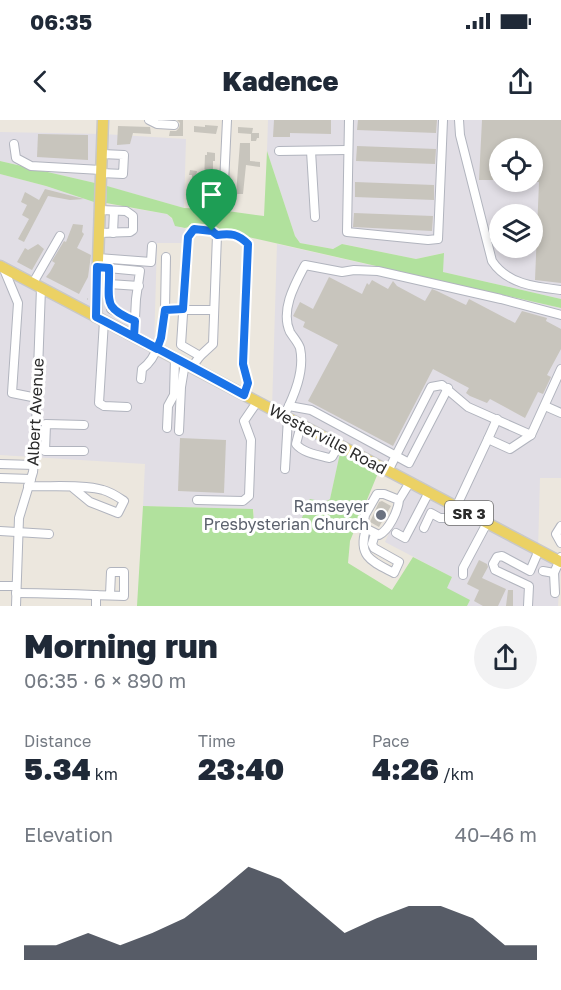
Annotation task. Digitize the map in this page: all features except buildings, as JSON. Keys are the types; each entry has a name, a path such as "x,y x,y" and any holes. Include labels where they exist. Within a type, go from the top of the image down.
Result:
{"main road":[{"path":"100,319 99,233 103,120"},
{"name":"Westerville Road","path":"1,267 257,402 287,413 301,424 339,445 560,560"}],"street":[{"path":"149,120 158,124 174,125"},
{"path":"194,204 223,205 227,120"},
{"path":"349,120 347,232 375,236 438,239 443,120"},
{"path":"459,120 460,135 492,261 496,267 514,280 535,287 561,290"},
{"path":"14,144 16,159 31,166 123,174 124,155 102,154"},
{"path":"279,151 347,150"},
{"path":"311,151 315,217"},
{"path":"99,233 130,232 133,225 132,214 100,210"},
{"path":"112,233 114,211"},
{"path":"200,356 181,345 188,237 194,229 212,231 217,235 229,233 240,236 248,244 243,364 248,383 244,395"},
{"path":"167,429 168,406 184,363 200,356 213,344 217,235"},
{"path":"37,286 60,236"},
{"path":"101,265 151,262 152,246"},
{"path":"141,380 142,369 150,364 161,338 165,310 166,256"},
{"path":"101,265 109,284 111,309 135,321"},
{"path":"101,265 140,271 134,336"},
{"path":"285,469 287,413 298,382 300,357 300,346 290,332 287,322 287,309 304,265 342,272 378,271 561,315"},
{"path":"1,267 18,303 12,393 37,398"},
{"path":"109,284 139,286"},
{"name":"Albert Avenue","path":"16,606 18,531 22,502 34,465 36,438 37,286"},
{"path":"165,310 214,310"},
{"path":"100,319 99,403 104,406 127,407"},
{"path":"179,431 184,363"},
{"path":"488,439 510,449 531,435 561,369"},
{"path":"388,471 431,387 442,385 468,406 531,435"},
{"path":"287,413 311,410 409,463 448,388"},
{"path":"197,500 243,501 249,496 251,440 244,421 257,402"},
{"path":"546,406 561,413"},
{"path":"424,528 431,513 440,518 451,518 497,419"},
{"path":"84,425 46,424 45,438 45,451 84,451"},
{"path":"301,424 296,444 307,452 329,458 339,445"},
{"path":"36,438 45,438"},
{"path":"0,464 34,465"},
{"path":"0,478 106,491 124,501 118,513 90,502 73,488"},
{"path":"399,500 384,494 377,494 365,515 363,527 379,535 384,532 410,482"},
{"path":"396,533 405,538 429,492"},
{"path":"464,574 463,568 487,523"},
{"path":"561,526 556,534 561,543"},
{"path":"366,529 363,547 370,561 394,573 399,562 374,548 372,544 375,534"},
{"path":"0,531 49,534"},
{"path":"528,606 530,571 539,550"},
{"path":"529,586 495,570 493,564 497,558 502,556 530,571"},
{"path":"555,593 554,573 560,560"},
{"path":"543,571 554,573"},
{"path":"0,586 103,595 96,606"}],"shaded area":[{"path":"268,120 561,120 561,299 443,272 443,253 416,259 343,244 333,249 300,243 295,236 267,151"},
{"path":"0,132 103,134 186,139 184,208 95,183 0,161"},
{"path":"0,174 94,202 167,214 181,228 185,228 182,243 157,243 154,347 272,409 277,244 561,308 561,478 540,478 538,550 561,562 558,606 467,606 469,600 446,588 452,577 385,542 409,489 340,454 330,499 326,502 306,504 299,523 253,524 253,509 143,506 145,464 0,455"}],"green space":[{"path":"267,151 295,236 300,243 333,249 342,244 416,259 444,253 443,272 561,299 561,308 196,225 185,228 175,226 172,218 167,214 106,203 107,186 184,208 213,209 264,216"},
{"path":"0,161 95,183 94,202 0,174"},
{"path":"340,453 378,473 350,541 348,563 392,590 413,557 452,577 447,588 470,600 467,606 137,606 143,506 253,509 254,524 299,523 310,499 325,502 330,499"}],"place":[{"name":"Ramseyer Presbysterian Church","path":"381,515"}],"route":[{"path":"212,231 194,229 188,237 183,309 165,310 157,349 96,317 97,267 109,268 111,309 135,321 134,336 157,349 244,395 248,383 243,364 248,244 240,236 229,233 217,235 212,231"}]}
